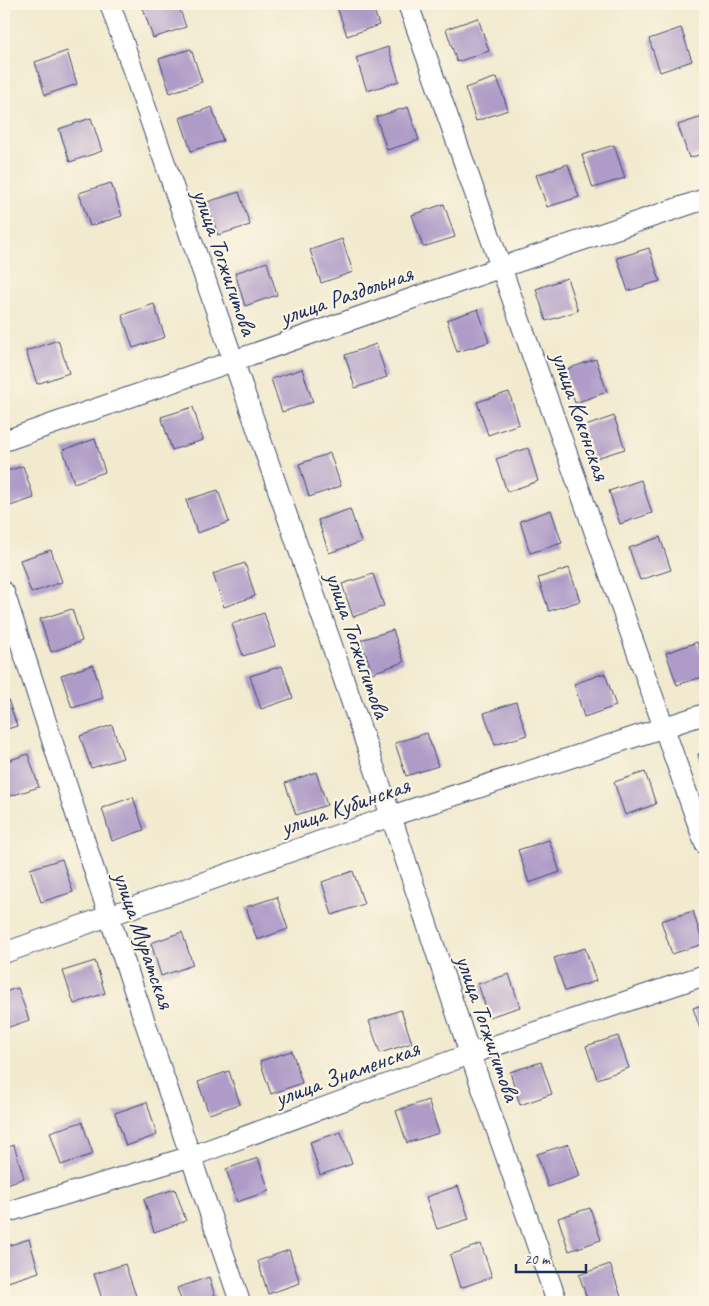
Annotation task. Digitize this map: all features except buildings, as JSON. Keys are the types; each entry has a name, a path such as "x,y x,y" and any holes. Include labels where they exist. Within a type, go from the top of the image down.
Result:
{"street":[{"name":"улица Тогжигитова","path":"110,4 391,816 470,1054 557,1302"},
{"name":"улица Коконская","path":"408,4 705,844"},
{"name":"улица Раздольная","path":"4,441 502,267 705,199"},
{"name":"улица Муратская","path":"4,592 109,916 240,1302"},
{"name":"улица Кубинская","path":"4,953 391,816 705,714"},
{"name":"улица Знаменская","path":"4,1213 192,1156 470,1054 705,975"}]}
